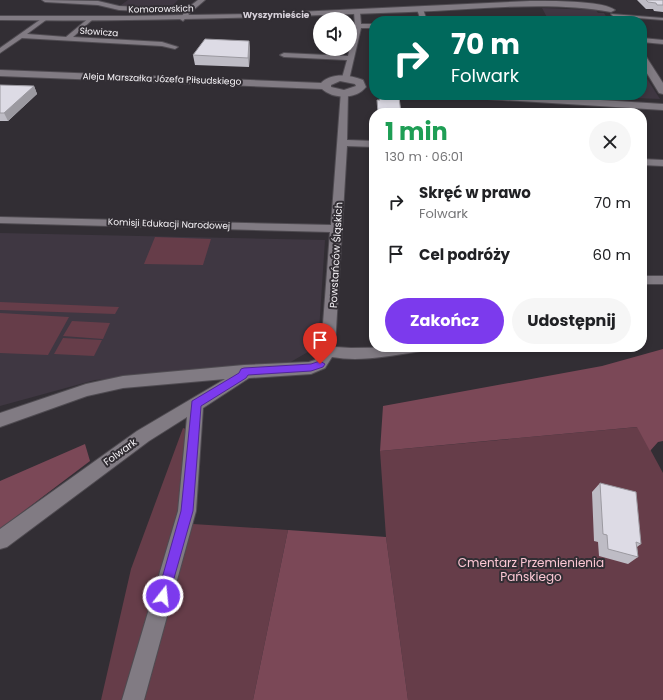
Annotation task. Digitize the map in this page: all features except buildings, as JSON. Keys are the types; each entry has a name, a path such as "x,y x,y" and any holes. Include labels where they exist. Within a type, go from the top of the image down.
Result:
{"street":[{"path":"44,0 98,3 119,8 187,10 194,8 202,0"},
{"path":"586,2 595,0"},
{"path":"606,0 613,16"},
{"name":"Komorowskich","path":"0,18 183,19 420,9 537,1 586,2"},
{"path":"586,2 600,5 613,16"},
{"path":"420,9 422,16"},
{"path":"183,19 187,10"},
{"path":"346,78 358,26 358,12"},
{"path":"647,18 663,19"},
{"path":"0,51 44,19"},
{"path":"67,39 90,19"},
{"path":"358,26 369,26"},
{"name":"Słowicza","path":"21,36 162,44 175,47"},
{"path":"647,40 663,42"},
{"path":"284,55 350,58"},
{"path":"647,66 663,90"},
{"name":"Aleja Marszałka Józefa Piłsudskiego","path":"0,73 325,86"},
{"path":"360,87 359,82 346,78 328,81 325,86 331,91 344,93 355,92 360,87 369,88"},
{"name":"Powstańców Śląskich","path":"328,351 343,143 344,93"},
{"path":"545,100 663,108"},
{"path":"343,143 369,144"},
{"path":"647,162 663,163"},
{"name":"Komisji Edukacji Narodowej","path":"0,220 337,229"},
{"path":"647,280 663,280"},
{"path":"0,420 86,390 124,382 156,378 311,368 320,364 328,351 346,355 381,352"},
{"name":"Folwark","path":"0,540 143,436 243,376 244,372"},
{"path":"133,700 187,511 196,404"}],"shaded area":[{"path":"128,0 178,0 170,8 121,5"},
{"path":"542,8 596,10 598,13 604,13 606,16 546,16"},
{"path":"647,79 660,99 647,98"},
{"path":"0,233 325,240 318,346 289,363 95,380 0,406"},
{"path":"663,349 663,441 658,442 650,451 637,427 380,451 383,406 602,366"},
{"path":"85,444 90,461 0,529 0,481"},
{"path":"288,530 386,537 408,700 253,700"}],"green space":[{"path":"155,237 211,239 203,265 144,264"},
{"path":"0,302 119,307 115,314 0,310"},
{"path":"0,313 69,317 48,355 0,353"},
{"path":"72,321 110,323 103,339 63,336"},
{"path":"63,338 102,340 94,356 54,354"},
{"name":"Cmentarz Przemienienia Pańskiego","path":"638,427 663,473 663,700 408,700 386,537 380,451"},
{"path":"183,428 194,432 193,524 288,530 253,700 101,700 131,569"}],"district":[{"name":"Wyszymieście","path":"276,15"}],"route":[{"path":"163,596 187,511 191,485 196,404 243,376 244,372 311,368 320,364"}]}
